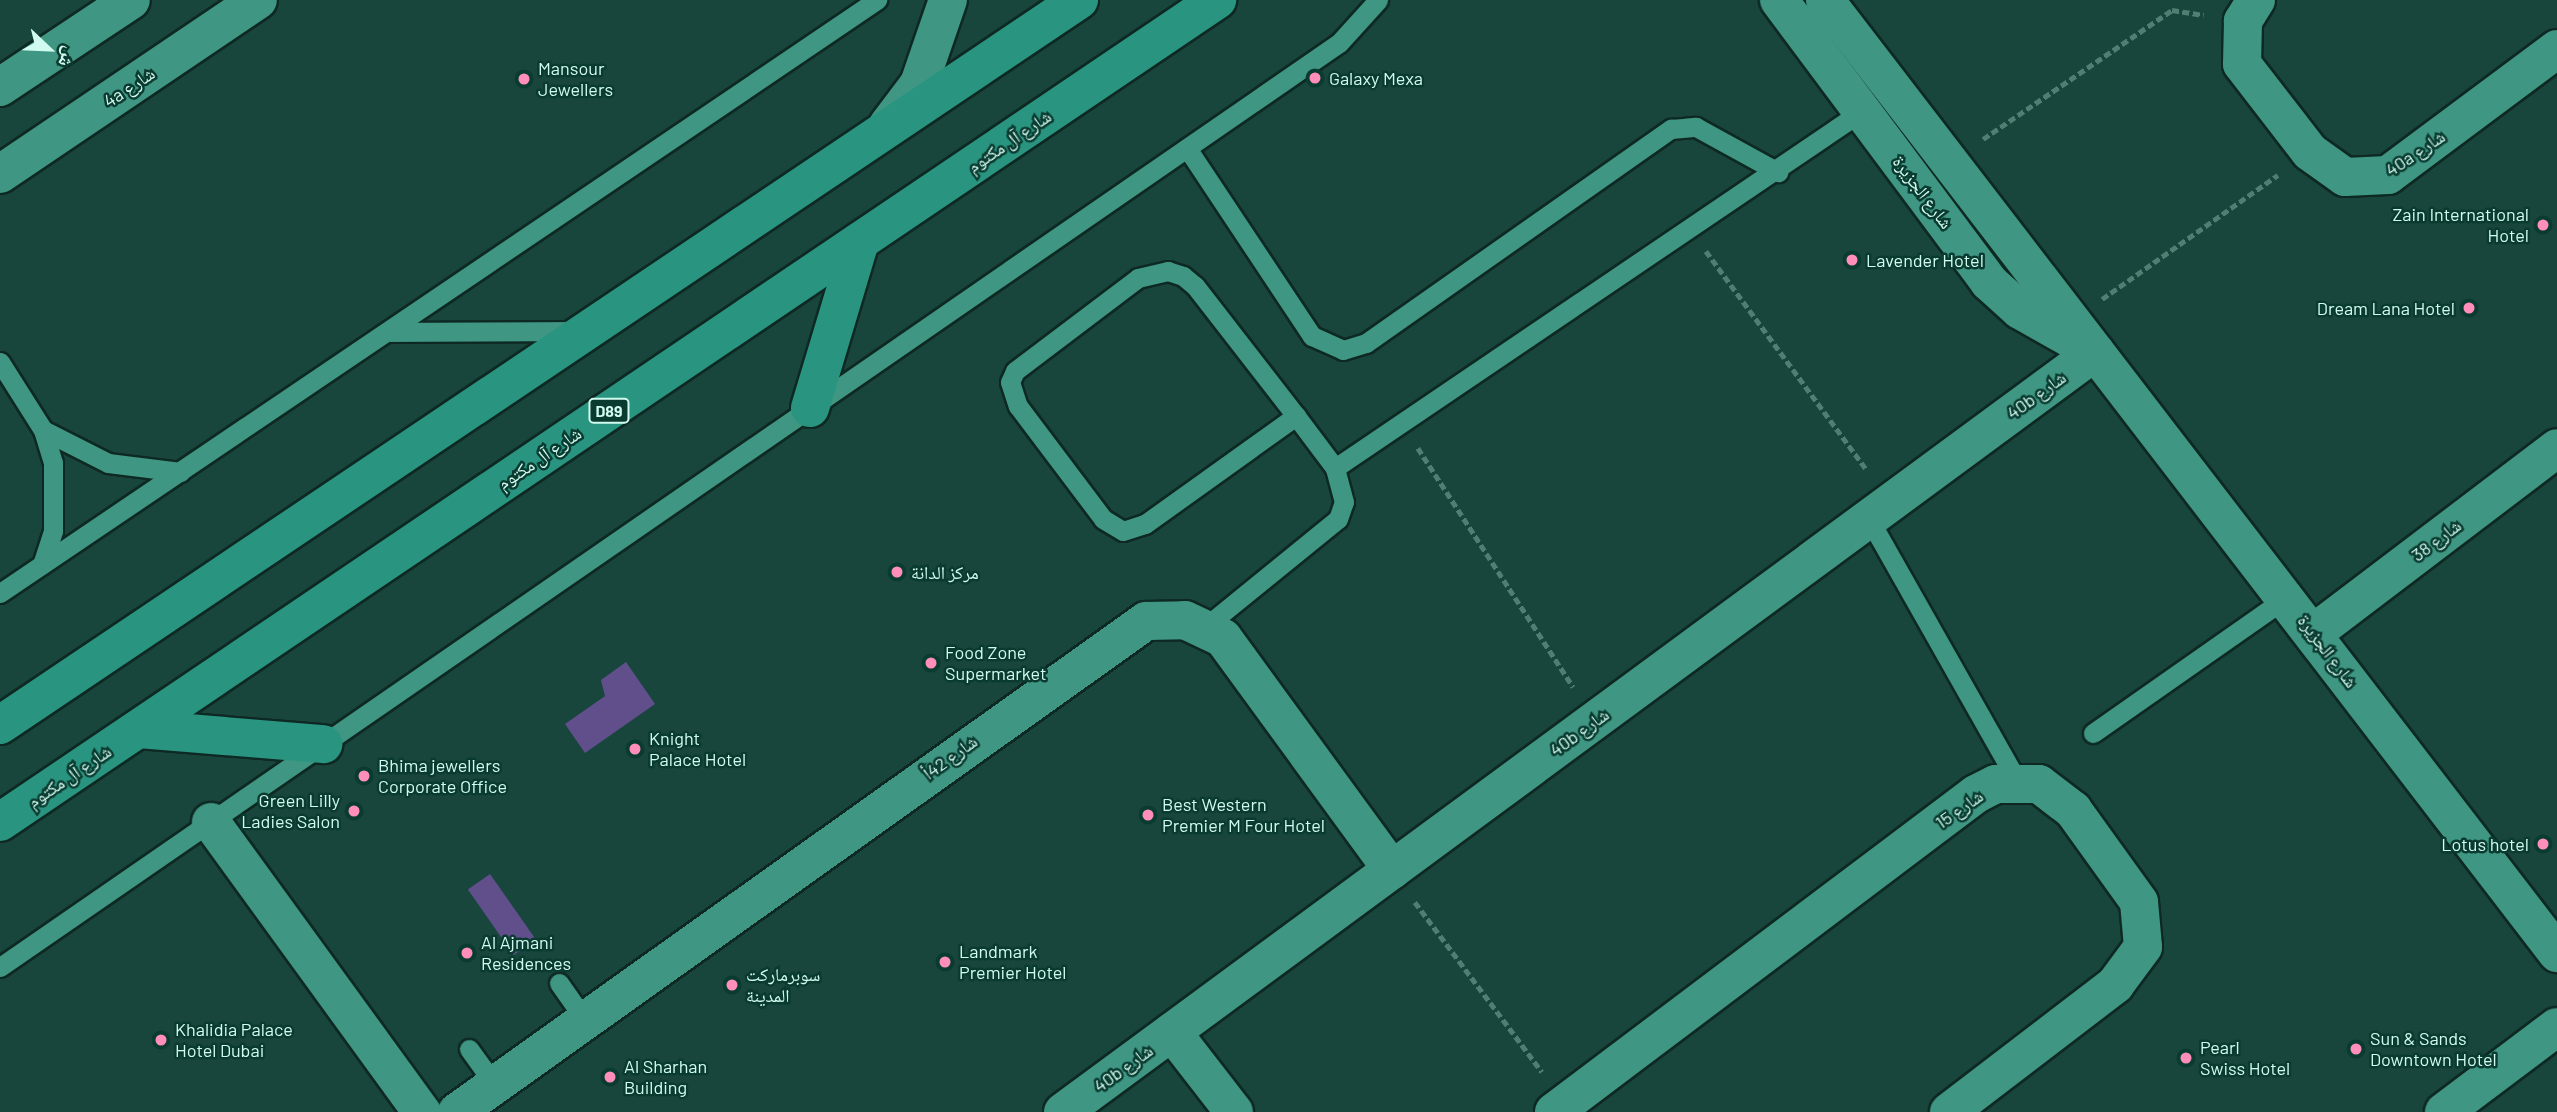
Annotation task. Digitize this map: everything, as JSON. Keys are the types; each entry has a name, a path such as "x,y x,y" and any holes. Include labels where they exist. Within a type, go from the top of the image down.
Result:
{"main road":[{"path":"0,725 1079,0"},
{"name":"شارع آل مكتوم","path":"0,822 1217,0"},
{"path":"810,408 860,242"},
{"path":"139,729 323,744"}],"street":[{"path":"0,86 131,0"},
{"name":"4a شارع","path":"0,174 258,0"},
{"path":"883,132 919,84 948,0"},
{"name":"شارع الجزيرة","path":"1779,0 1989,282 2020,310 2095,352"},
{"name":"شارع الجزيرة","path":"1825,0 2095,352 2315,632 2557,953"},
{"name":"40a شارع","path":"2249,10 2242,64 2310,152 2345,177 2388,175 2557,49"},
{"name":"40b شارع","path":"1063,1112 2095,352"},
{"name":"شارع 38","path":"2315,632 2557,448"},
{"name":"شارع 42أ","path":"457,1112 1130,628 1163,618 1205,626"},
{"path":"1205,626 1237,654 1392,870"},
{"path":"1949,1112 2115,985 2143,947 2139,902 2073,810 2039,784 2018,781"},
{"name":"شارع 15","path":"1559,1108 1976,794 2018,781"},
{"path":"211,822 422,1112"},
{"path":"2444,1112 2557,1027"},
{"path":"1172,1032 1234,1112"}],"lane":[{"path":"0,593 877,0"},
{"path":"0,967 1339,43 1378,0"},
{"path":"1335,468 1778,172 1862,111"},
{"path":"1187,148 1312,336 1343,350 1366,343 1671,129 1696,127 1778,172"},
{"path":"1205,626 1338,519 1344,502 1335,468 1296,416 1195,286 1168,271 1138,278 1024,362 1010,383 1018,405 1103,519 1123,531 1144,524 1296,416"},
{"path":"388,332 586,331"},
{"path":"0,362 43,430 57,497 42,564"},
{"path":"43,430 108,463 180,472"},
{"path":"1880,510 2018,781"},
{"path":"2093,733 2287,597"},
{"path":"559,983 585,1020"},
{"path":"469,1049 495,1085"}],"path":[{"path":"1979,142 2172,10 2249,10"},
{"path":"2071,321 2310,152"},
{"path":"1691,230 1880,510"},
{"path":"1402,424 1595,720"},
{"path":"1392,870 1559,1108"}],"shaded area":[{"path":"626,662 655,704 585,753 565,724 605,696 601,680"},
{"path":"490,874 536,940 514,955 468,889"}],"place":[{"name":"Galaxy Mexa","path":"1315,78"},
{"name":"Mansour Jewellers","path":"524,79"},
{"name":"Zain International Hotel","path":"2543,225"},
{"name":"Lavender Hotel","path":"1852,260"},
{"name":"Dream Lana Hotel","path":"2469,308"},
{"name":"مركز الدانة","path":"897,572"},
{"name":"Food Zone Supermarket","path":"931,663"},
{"name":"Knight Palace Hotel","path":"635,749"},
{"name":"Bhima jewellers Corporate Office","path":"364,776"},
{"name":"Green Lilly Ladies Salon","path":"354,811"},
{"name":"Best Western Premier M Four Hotel","path":"1148,815"},
{"name":"Lotus hotel","path":"2543,844"},
{"name":"Al Ajmani Residences","path":"467,953"},
{"name":"Landmark Premier Hotel","path":"945,962"},
{"name":"سوبرماركت المدينة","path":"732,985"},
{"name":"Khalidia Palace Hotel Dubai","path":"161,1040"},
{"name":"Sun & Sands Downtown Hotel","path":"2356,1049"},
{"name":"Pearl Swiss Hotel","path":"2186,1058"},
{"name":"Al Sharhan Building","path":"610,1077"}]}
